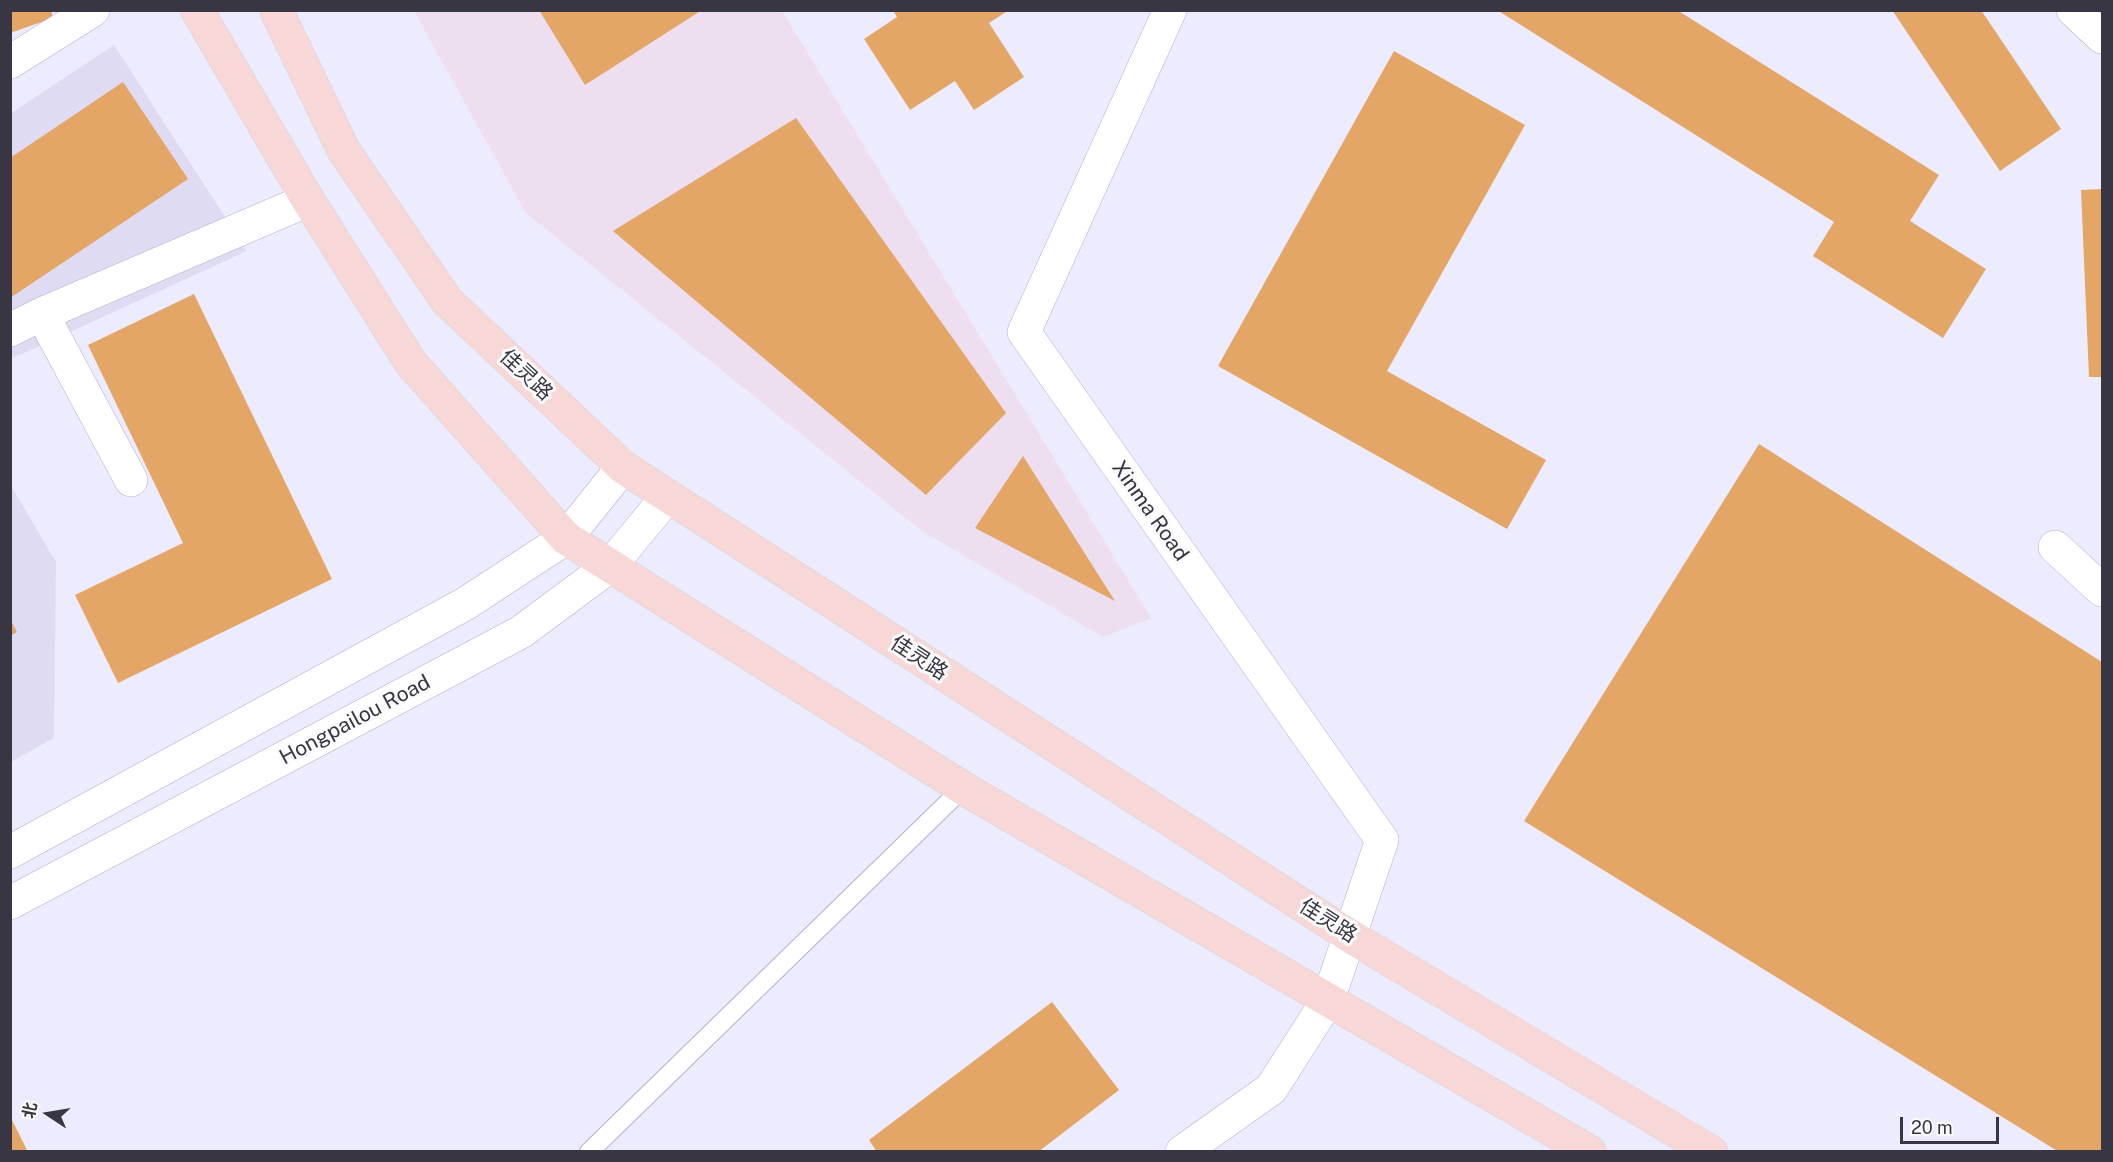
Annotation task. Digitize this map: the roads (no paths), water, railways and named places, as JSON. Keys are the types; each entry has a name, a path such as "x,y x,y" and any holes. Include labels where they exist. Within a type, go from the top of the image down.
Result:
{"main road":[{"path":"196,10 308,200 411,363 566,538 963,788 1590,1152"},
{"name":"佳灵路","path":"276,10 344,151 447,301 623,467 1350,936 1711,1152"}],"street":[{"path":"10,62 93,10"},
{"name":"Xinma Road","path":"1170,10 1024,332 1382,840 1328,1000 1271,1089 1182,1152"},
{"path":"2073,10 2103,38"},
{"path":"10,330 42,314 308,200"},
{"path":"42,314 131,480"},
{"path":"10,852 465,604 566,538 623,467"},
{"name":"Hongpailou Road","path":"10,903 521,632 610,566 668,496"},
{"path":"2055,547 2103,590"}],"lane":[{"path":"590,1152 963,788"}]}
